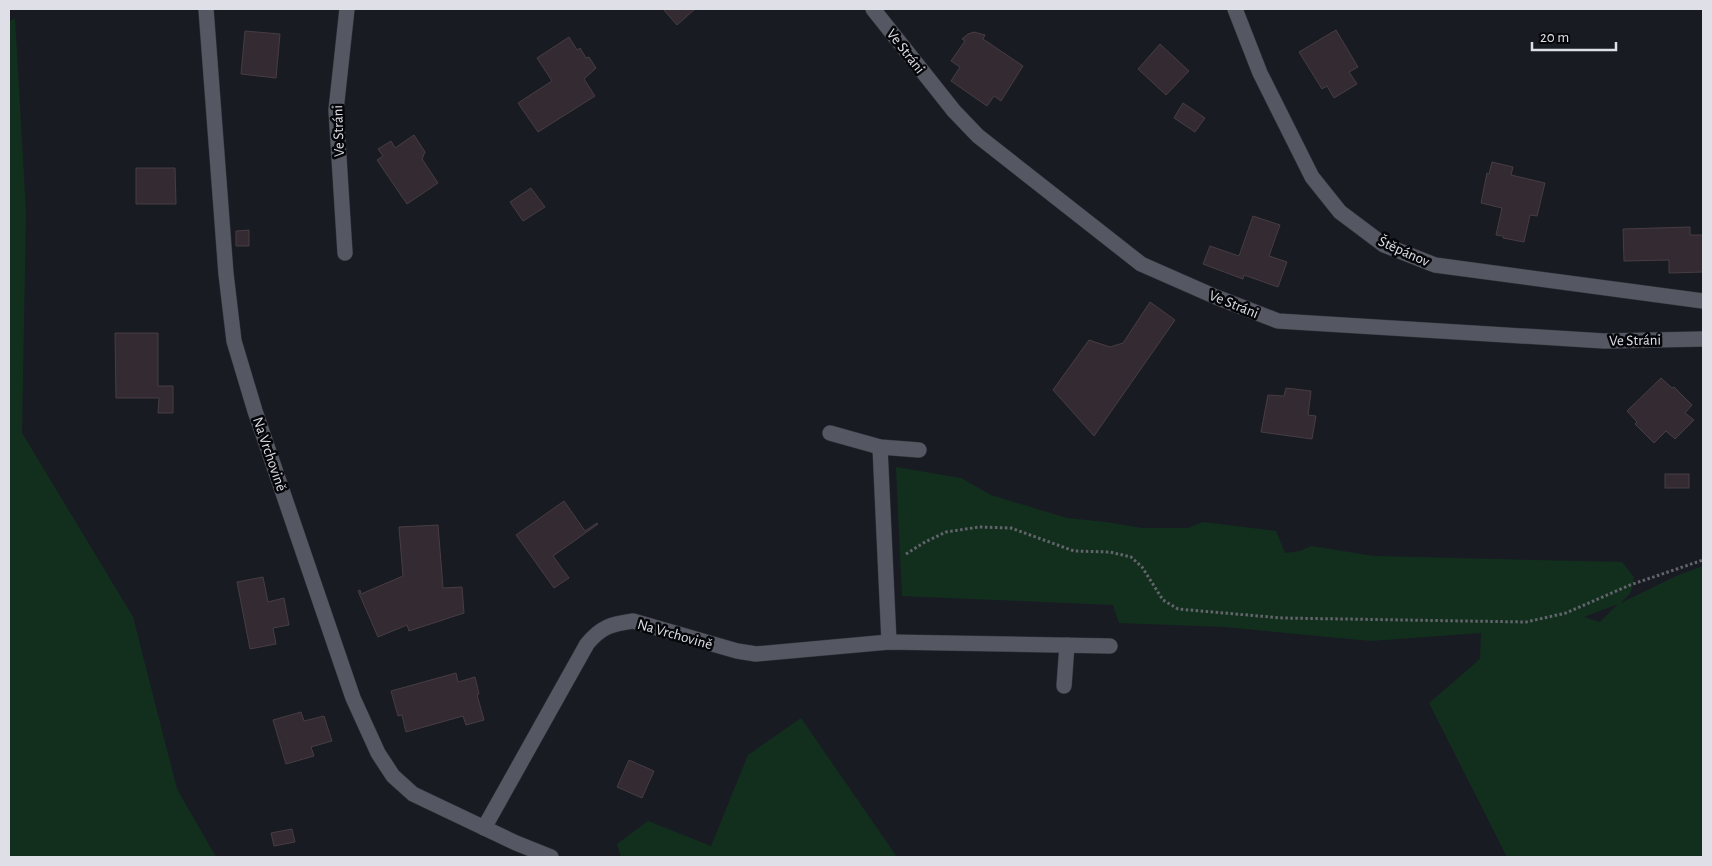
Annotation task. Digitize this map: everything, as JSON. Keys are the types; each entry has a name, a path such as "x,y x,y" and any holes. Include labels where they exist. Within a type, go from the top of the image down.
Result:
{"street":[{"name":"Na Vrchovině","path":"206,9 225,264 234,341 261,429 353,698 378,754 393,776 413,794 516,843 551,857"},
{"name":"Ve Stráni","path":"346,253 336,110 347,9"},
{"name":"Ve Stráni","path":"874,9 954,111 978,136 1141,264 1216,297 1278,321 1604,341 1703,339"},
{"name":"Štěpánov","path":"1235,9 1260,73 1312,177 1340,212 1384,245 1435,265 1703,301"},
{"path":"830,434 880,447 919,450"},
{"path":"880,447 889,642"},
{"name":"Na Vrchovině","path":"484,828 587,644 596,633 616,623 633,621 737,651 756,654 889,642 1110,646"},
{"path":"1064,686 1067,645"}],"path":[{"path":"886,568 925,542 946,532 979,527 1011,528 1074,551 1110,552 1132,557 1142,567 1163,600 1178,609 1282,618 1526,622 1566,612 1630,585 1703,560"}],"green space":[{"path":"15,18 26,213 22,433 133,617 177,789 216,857 9,857 9,22"},
{"path":"896,467 961,478 991,495 1067,518 1142,528 1188,528 1203,522 1276,531 1285,553 1300,551 1311,546 1374,556 1622,562 1634,577 1631,592 1621,603 1676,576 1703,566 1703,857 1507,857 1429,703 1480,659 1481,633 1371,641 1224,627 1119,623 1113,605 902,596","holes":["1618,604 1600,622 1584,617"]},
{"path":"801,718 897,857 621,857 617,844 648,821 711,846 748,755"}],"building":[{"path":"663,9 695,9 677,25"},
{"path":"1336,30 1358,67 1349,72 1357,84 1334,98 1327,86 1322,89 1299,52"},
{"path":"245,31 280,34 276,78 241,74"},
{"path":"974,32 985,35 983,39 1023,66 1001,101 994,96 987,106 951,81 960,67 951,61 965,41 962,39"},
{"path":"569,37 577,50 580,48 586,58 589,57 596,68 584,79 595,96 538,132 518,103 552,81 537,58"},
{"path":"1160,44 1189,71 1166,95 1138,69"},
{"path":"1183,103 1205,118 1195,132 1174,118"},
{"path":"414,135 425,152 422,159 438,183 407,204 377,160 383,156 378,149 391,141 395,148"},
{"path":"1492,162 1513,167 1511,175 1545,183 1537,216 1530,215 1524,242 1496,235 1502,208 1481,203 1487,173 1489,174"},
{"path":"136,168 175,168 176,204 136,204"},
{"path":"531,188 545,207 523,221 510,202"},
{"path":"1253,216 1280,225 1269,256 1287,262 1278,287 1244,275 1243,279 1203,264 1210,246 1239,256"},
{"path":"1690,227 1690,235 1703,235 1703,272 1669,273 1669,260 1624,261 1623,229"},
{"path":"249,230 249,246 236,246 236,231"},
{"path":"1150,302 1175,320 1094,436 1053,390 1089,340 1110,347 1123,343"},
{"path":"115,333 158,333 158,386 173,386 173,413 158,413 159,398 116,398"},
{"path":"1661,378 1672,388 1674,387 1692,405 1685,413 1694,420 1675,439 1666,431 1654,443 1635,424 1637,422 1627,411"},
{"path":"1286,388 1311,391 1308,415 1316,416 1312,439 1261,432 1268,395 1284,396"},
{"path":"1665,474 1689,474 1689,488 1665,488"},
{"path":"564,501 585,531 598,524 553,556 569,578 554,588 516,535"},
{"path":"438,525 443,588 462,587 464,613 409,631 407,625 378,637 358,591 360,590 361,594 403,576 399,527"},
{"path":"263,577 268,602 284,598 289,625 273,628 276,644 250,649 237,582"},
{"path":"456,673 458,682 475,677 479,694 477,695 484,720 466,725 463,716 406,732 402,715 398,716 391,691"},
{"path":"301,712 304,721 324,716 332,741 311,747 314,756 286,764 273,720"},
{"path":"629,760 654,771 642,798 617,787"},
{"path":"292,829 295,842 274,846 271,833"}]}
